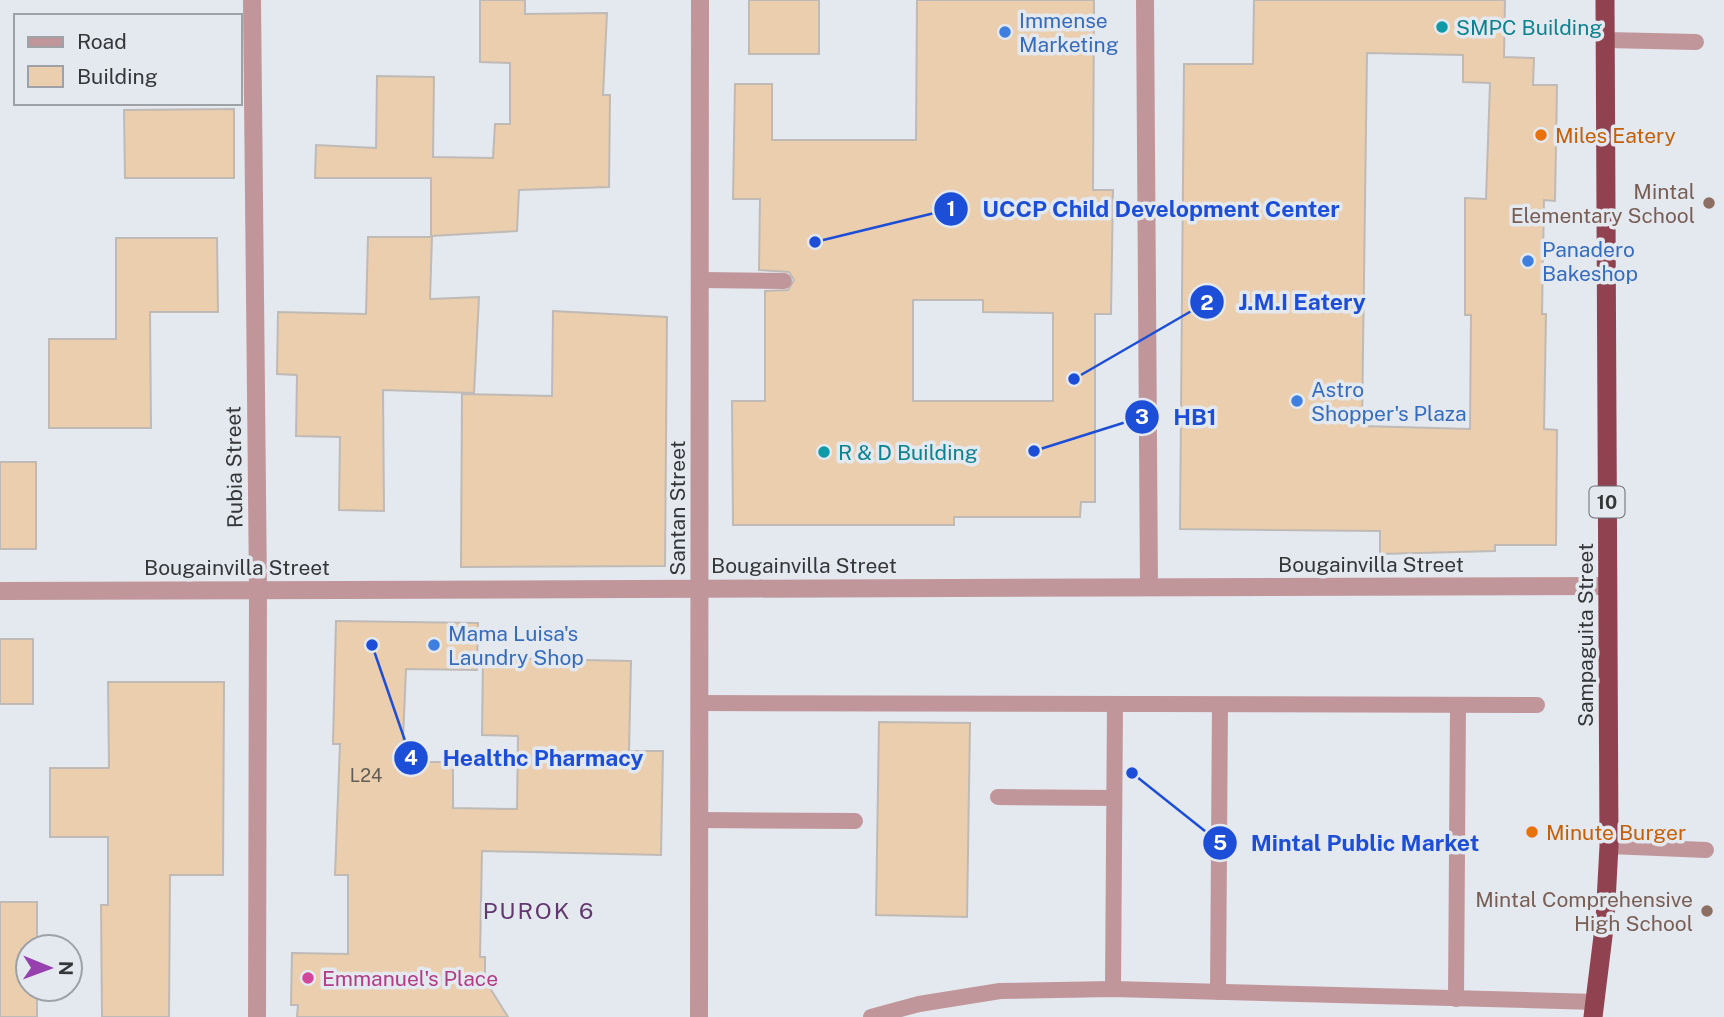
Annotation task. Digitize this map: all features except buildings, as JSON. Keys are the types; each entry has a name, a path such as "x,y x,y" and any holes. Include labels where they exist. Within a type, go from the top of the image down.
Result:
{"highway":[{"name":"Sampaguita Street","path":"1595,1010 1609,846 1605,0"}],"street":[{"name":"Rubia Street","path":"252,0 258,590 257,1017"},
{"name":"Santan Street","path":"699,1017 700,0"},
{"path":"1145,0 1149,587"},
{"name":"Bougainvilla Street","path":"0,591 1607,586"}],"lane":[{"path":"1606,40 1696,42"},
{"path":"700,280 784,281"},
{"path":"700,703 1537,705"},
{"path":"1113,989 1115,704"},
{"path":"1218,992 1220,705"},
{"path":"1456,999 1458,705"},
{"path":"998,797 1114,798"},
{"path":"699,820 855,821"},
{"path":"1609,846 1706,850"},
{"path":"871,1017 919,1004 1000,991 1113,989 1456,999 1595,1010"}],"place":[{"name":"SMPC Building","path":"1442,27"},
{"name":"Immense Marketing","path":"1005,32"},
{"name":"Miles Eatery","path":"1541,135"},
{"name":"Mintal Elementary School","path":"1709,203"},
{"name":"UCCP Child Development Center","path":"815,242"},
{"name":"Panadero Bakeshop","path":"1528,261"},
{"name":"J.M.I Eatery","path":"1074,379"},
{"name":"Astro Shopper's Plaza","path":"1297,401"},
{"name":"HB1","path":"1034,451"},
{"name":"R & D Building","path":"824,452"},
{"name":"Healthc Pharmacy","path":"372,645"},
{"name":"Mama Luisa's Laundry Shop","path":"434,645"},
{"name":"Mintal Public Market","path":"1132,773"},
{"name":"Minute Burger","path":"1532,832"},
{"name":"Mintal Comprehensive High School","path":"1707,911"},
{"name":"Emmanuel's Place","path":"308,978"}],"district":[{"name":"PUROK 6","path":"539,910"}]}
